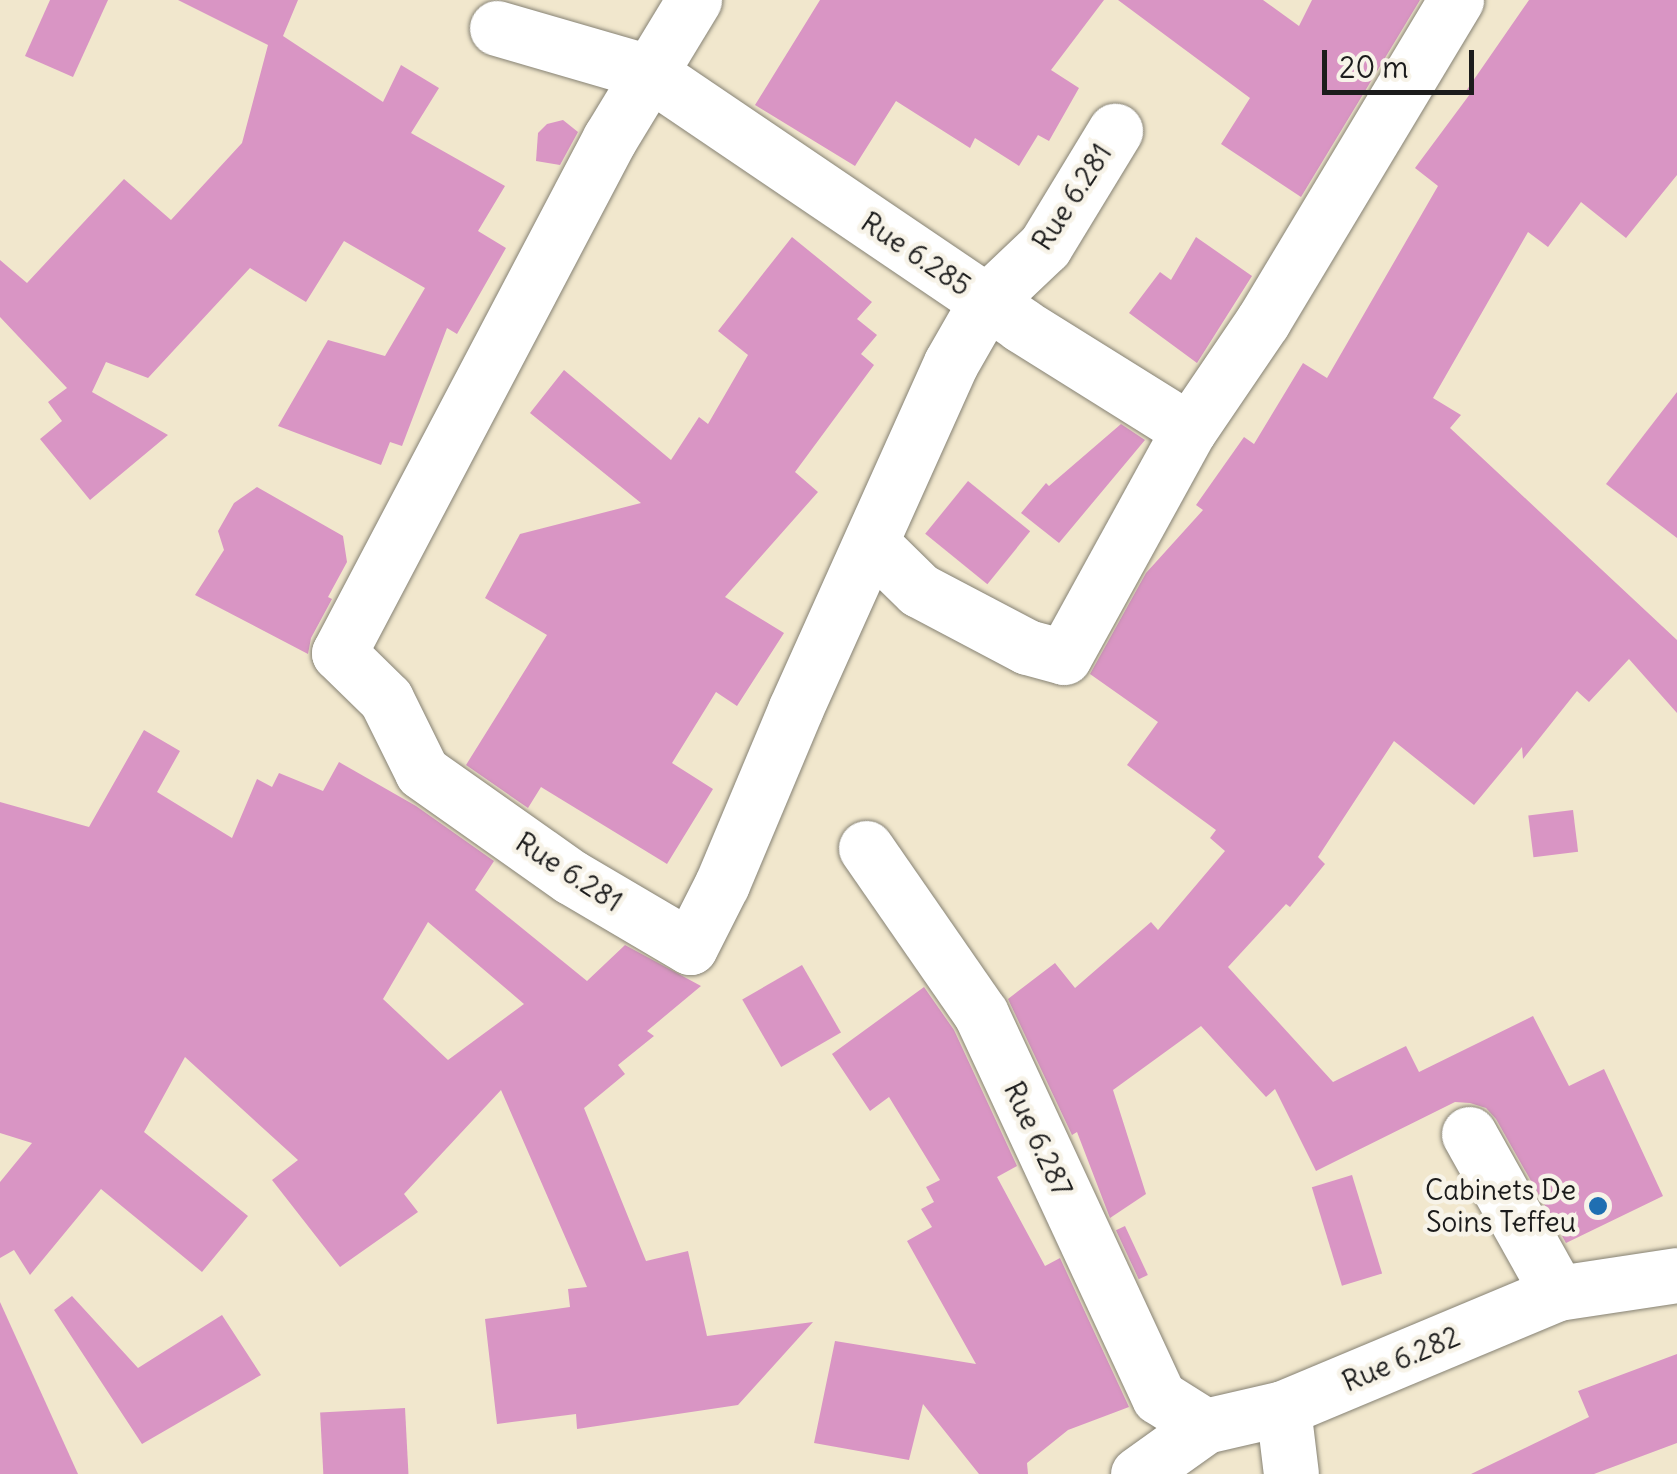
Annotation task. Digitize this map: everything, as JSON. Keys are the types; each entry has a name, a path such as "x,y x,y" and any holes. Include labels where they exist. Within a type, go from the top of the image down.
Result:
{"street":[{"name":"Rue 6.281","path":"694,0 648,72 338,652 386,699 422,772 571,876 690,947 722,884 930,404 986,302 1045,246 1115,131"},
{"path":"871,542 920,590 1027,646 1064,657 1189,430 1262,321 1456,0"},
{"name":"Rue 6.285","path":"496,28 648,72 986,302 1189,430"},
{"name":"Rue 6.287","path":"866,848 980,1014 1159,1396 1205,1426"},
{"path":"1469,1134 1558,1292"},
{"name":"Rue 6.282","path":"1138,1474 1205,1426 1283,1408 1558,1292 1677,1275"},
{"path":"1283,1408 1291,1474"}],"building":[{"path":"50,0 108,0 73,77 25,56"},
{"path":"178,0 298,0 283,36 383,102 401,65 439,88 411,133 505,186 478,231 506,248 457,334 447,328 402,446 390,442 381,465 278,426 328,340 385,356 425,288 344,241 306,302 250,268 148,378 106,362 92,392 168,435 90,500 40,439 62,421 48,402 67,388 0,317 0,260 27,283 124,179 171,220 242,143 268,45"},
{"path":"820,0 1104,0 1051,70 1079,88 1049,141 1038,135 1019,166 975,138 970,148 896,101 855,166 755,105"},
{"path":"1118,0 1263,0 1299,26 1312,0 1420,0 1301,197 1221,144 1250,98"},
{"path":"1529,0 1677,0 1677,175 1626,238 1581,202 1548,247 1528,232 1433,398 1461,415 1450,428 1677,640 1677,713 1629,659 1589,702 1577,691 1523,759 1522,747 1474,805 1394,741 1318,857 1325,864 1290,907 1286,904 1228,967 1333,1082 1406,1046 1419,1072 1533,1016 1569,1086 1604,1069 1663,1196 1566,1243 1496,1119 1486,1108 1470,1103 1455,1102 1316,1171 1275,1089 1266,1097 1201,1026 1113,1090 1146,1194 1110,1218 1077,1132 1072,1135 1008,999 1055,963 1075,988 1151,922 1158,930 1225,851 1210,838 1216,830 1127,765 1158,722 1090,674 1146,573 1203,510 1196,505 1244,437 1254,444 1303,363 1327,378 1438,186 1415,168 1470,94 1466,91"},
{"path":"563,120 578,132 560,165 536,161 538,133 547,124"},
{"path":"792,237 872,302 857,319 877,335 861,354 874,365 795,472 818,492 725,597 784,633 737,706 716,692 672,763 713,789 667,864 541,787 528,808 466,765 547,635 485,598 520,534 641,503 530,413 564,370 671,460 699,417 708,424 748,355 718,331"},
{"path":"1196,237 1252,276 1197,363 1129,313 1160,272 1171,280"},
{"path":"1677,392 1677,538 1606,484"},
{"path":"1121,424 1145,440 1059,543 1021,513 1046,483 1049,486"},
{"path":"968,481 1030,531 987,584 925,534"},
{"path":"257,487 343,536 347,562 328,597 332,599 311,638 308,654 195,595 224,550 218,531 234,503"},
{"path":"144,730 180,751 157,792 232,838 257,779 272,787 279,773 323,791 339,762 416,806 494,861 475,890 587,981 625,945 701,986 647,1031 654,1036 618,1065 625,1074 584,1108 646,1261 688,1251 707,1336 813,1322 738,1405 577,1429 576,1414 497,1424 485,1319 570,1307 568,1289 587,1287 501,1090 404,1194 418,1212 340,1267 272,1180 298,1160 185,1057 144,1132 248,1216 202,1272 101,1189 30,1275 14,1250 0,1258 0,1182 32,1143 0,1133 0,802 89,827","holes":["428,922 524,1004 448,1060 383,999"]},
{"path":"1573,810 1578,852 1533,857 1528,815"},
{"path":"802,965 841,1033 781,1067 742,1000"},
{"path":"924,987 954,1030 1017,1166 997,1177 1045,1266 1060,1258 1129,1407 1068,1430 1027,1463 1028,1474 979,1474 923,1404 909,1460 814,1443 835,1341 976,1364 907,1241 932,1227 921,1209 934,1202 926,1187 940,1180 889,1097 870,1111 832,1054"},
{"path":"1352,1175 1382,1273 1342,1286 1312,1187"},
{"path":"1125,1226 1148,1275 1139,1279 1116,1230"},
{"path":"72,1296 138,1368 222,1315 261,1375 142,1444 54,1310"},
{"path":"0,1302 78,1474 0,1474"},
{"path":"1677,1354 1677,1443 1594,1474 1471,1474 1589,1417 1578,1391"},
{"path":"405,1408 408,1474 323,1474 320,1412"}],"place":[{"name":"Cabinets De Soins Teffeu","path":"1598,1206"}]}
